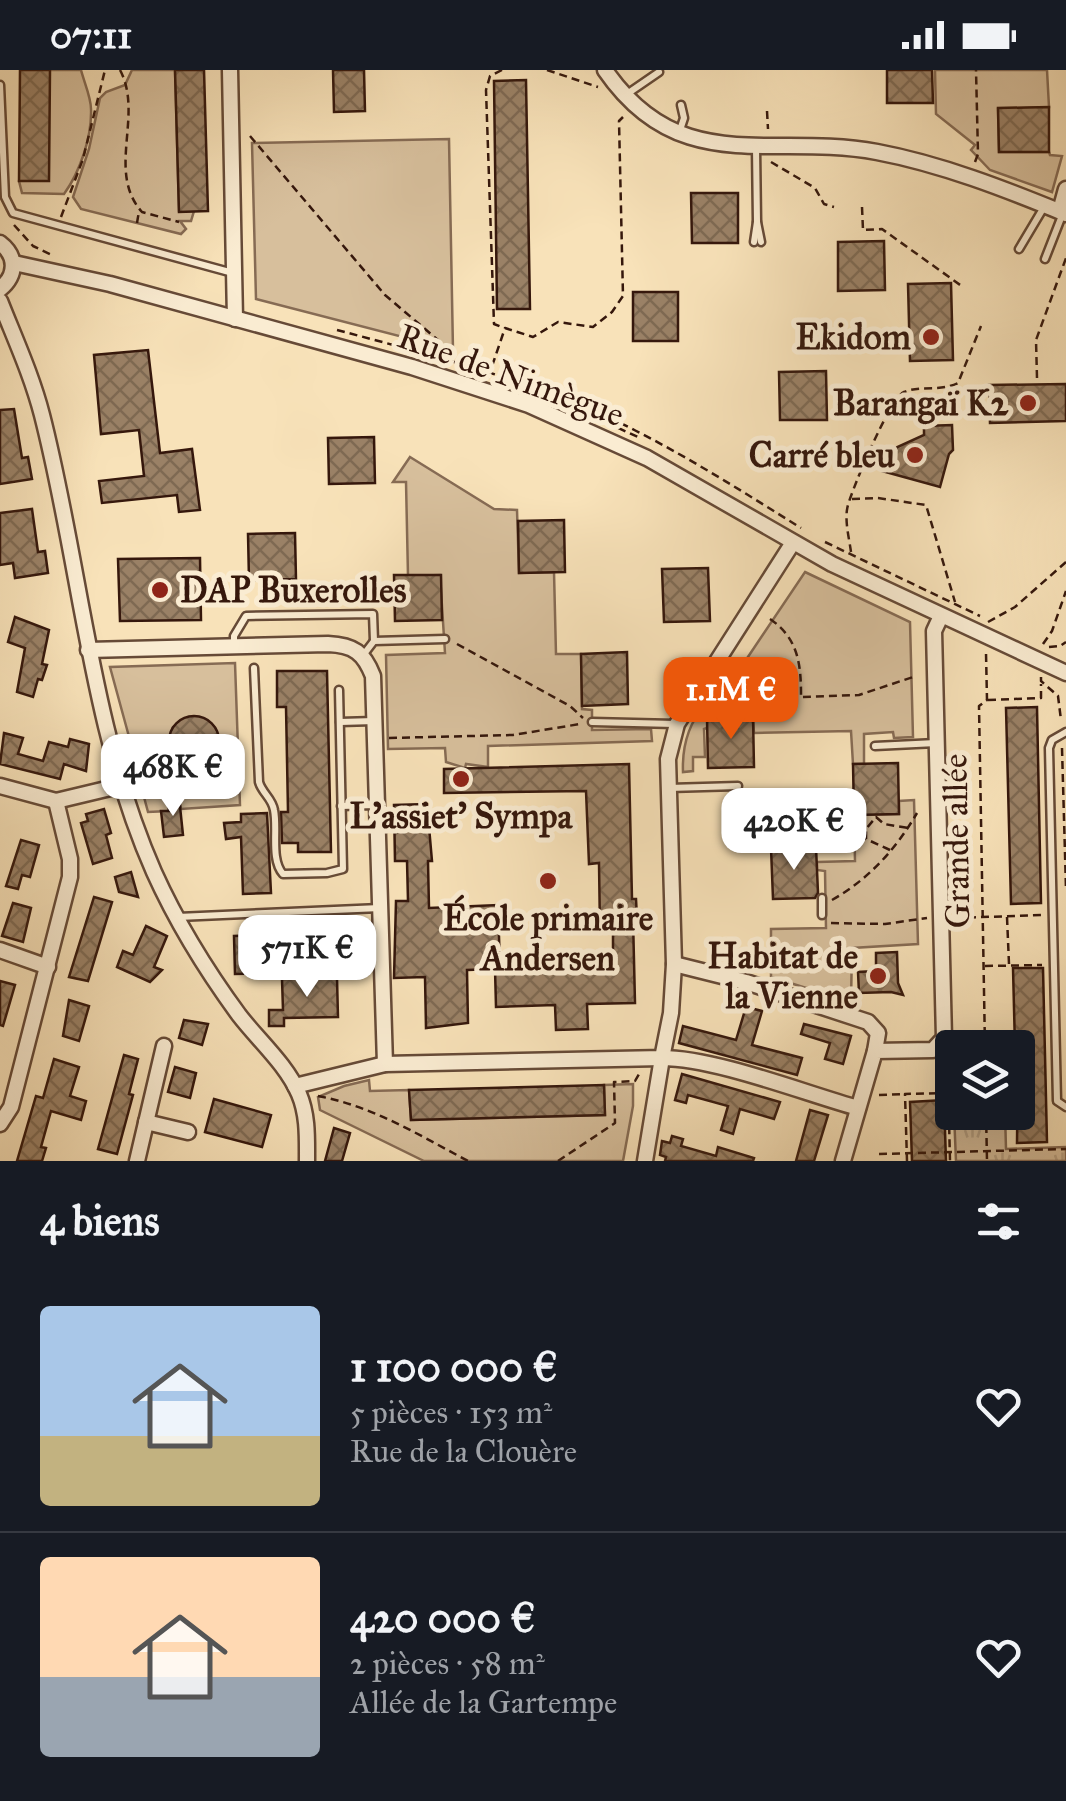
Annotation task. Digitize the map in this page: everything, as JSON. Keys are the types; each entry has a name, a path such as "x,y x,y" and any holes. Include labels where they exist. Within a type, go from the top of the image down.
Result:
{"street":[{"path":"230,70 236,319"},
{"path":"609,76 650,117 679,133 715,144 875,152 969,178 1063,213 1066,189"},
{"path":"0,243 9,251 14,264 12,275 0,289"},
{"name":"Rue de Nimègue","path":"14,264 110,284 484,389 565,420 647,458 792,544 1066,673"},
{"path":"0,301 42,416 88,650 123,785 152,866 203,964 300,1084 307,1126 307,1161"},
{"path":"645,1161 674,991 670,740 690,701 792,544"},
{"path":"941,616 934,631 944,1030"},
{"path":"88,650 342,644 363,656 374,676 386,1064"},
{"path":"0,786 56,801 123,785"},
{"path":"0,1124 10,1107 71,868 56,801"},
{"path":"0,950 48,967"},
{"path":"674,964 746,982 868,1022 878,1033 843,1161"},
{"path":"137,1161 164,1046"},
{"path":"875,1051 935,1048"},
{"path":"300,1084 386,1064 662,1058 730,1070 858,1108"},
{"path":"146,1122 188,1132"}],"lane":[{"path":"626,96 659,72"},
{"path":"0,84 6,204 19,216 234,274"},
{"path":"679,133 684,118 681,105"},
{"path":"756,148 758,242"},
{"path":"1019,249 1045,205"},
{"path":"1045,259 1063,213"},
{"path":"234,646 234,636 246,616 373,614 374,641 363,656"},
{"path":"374,641 444,639"},
{"path":"254,668 259,782 274,810 280,873 327,873 343,868 338,690"},
{"path":"340,722 376,721"},
{"path":"592,722 676,724"},
{"path":"1066,732 1052,740 1049,748 1057,1101 1066,1107"},
{"path":"876,746 937,744"},
{"path":"669,788 738,786"},
{"path":"342,806 378,805"},
{"path":"822,902 822,915"},
{"path":"177,917 381,908"}],"path":[{"path":"58,227 83,158 105,70"},
{"path":"120,70 126,83 130,117 126,182 139,210 137,224"},
{"path":"502,70 490,76 486,90 494,324 533,337 558,322 593,327 612,312 623,296 619,121 624,114 634,121"},
{"path":"547,70 600,87 609,76"},
{"path":"969,178 978,154 976,70"},
{"path":"250,136 385,295 450,351 450,360"},
{"path":"770,161 816,188 824,204 834,208"},
{"path":"862,207 863,230 882,229 963,287"},
{"path":"139,210 179,222"},
{"path":"1038,378 1036,340 1066,258"},
{"path":"850,499 878,498 926,505 956,604 851,554 847,517 850,499 862,468 895,400 907,392 947,389 958,383 981,326"},
{"path":"484,389 505,328"},
{"path":"986,637 986,623 1015,607 1066,562"},
{"path":"1066,591 1052,630 1041,646 1054,648 1066,642"},
{"path":"770,619 786,629 801,661 801,697"},
{"name":"Grande allée","path":"985,1030 978,706 986,700 986,637"},
{"path":"376,738 513,735 586,723 570,706 444,639"},
{"path":"690,701 859,695 913,678"},
{"path":"986,700 1041,698 1042,681"},
{"path":"822,902 862,880 891,851 917,812"},
{"path":"891,851 866,839 866,830 876,817 884,824 908,828"},
{"path":"822,915 826,921 840,925 1053,915"},
{"path":"1008,916 1008,966"},
{"path":"983,966 1054,964"},
{"path":"558,1161 615,1123 614,1082 635,1080 642,1071"},
{"path":"300,1084 312,1095 347,1102 388,1119 468,1161"},
{"path":"863,1092 935,1093"},
{"path":"905,1094 907,1161"},
{"path":"949,1130 950,1161"},
{"path":"986,1130 987,1161"},
{"path":"879,1154 1066,1149"}],"green space":[{"path":"50,70 81,70 91,104 87,142 64,194 22,193 19,181"},
{"path":"132,70 175,70 179,211 194,211 191,221 180,221 186,229 181,234 81,209 73,197 100,98 125,85"},
{"path":"935,70 1047,70 1049,107 998,109 999,152 1049,152 1062,156 1052,192 990,170 971,150 975,145 936,114"},
{"path":"449,139 453,350 256,299 252,143"},
{"path":"410,457 494,509 517,510 519,573 554,572 556,654 581,654 582,709 592,710 592,730 651,729 652,741 488,746 488,767 466,764 465,768 446,762 445,748 388,749 386,655 445,653 440,575 408,576 406,482 393,482"},
{"path":"805,572 910,622 913,737 894,738 893,732 864,734 864,764 853,764 851,731 754,733 753,716 708,718 704,729 705,757 693,757 693,771 683,772 685,745 694,720 705,705 717,703"},
{"path":"235,663 240,805 181,809 179,797 168,799 169,811 148,812 136,767 173,755 184,764 203,765 216,752 218,734 205,719 189,717 173,727 169,743 134,755 110,667"},
{"path":"914,800 918,944 852,948 851,1002 771,977 771,929 826,928 825,871 817,870 817,862 855,861 854,815 899,814 899,801"},
{"path":"369,1080 370,1091 409,1090 411,1120 605,1115 604,1085 633,1084 623,1161 424,1161 320,1110 318,1097"},
{"path":"955,1130 1005,1130 1006,1149 1066,1147 1066,1161 956,1161"}],"building":[{"path":"20,70 50,70 49,181 19,181"},
{"path":"175,70 204,70 208,211 179,212"},
{"path":"333,70 364,70 365,111 334,112"},
{"path":"887,70 932,70 933,103 887,103"},
{"path":"526,80 530,309 497,309 494,81"},
{"path":"1049,107 1049,152 999,152 998,108"},
{"path":"691,193 738,193 738,243 692,243"},
{"path":"884,241 885,290 838,291 838,242"},
{"name":"Ekidom","path":"951,283 953,360 910,361 908,284"},
{"path":"633,292 678,292 678,341 633,341"},
{"path":"148,350 160,453 192,449 200,510 179,512 177,495 102,503 99,481 144,476 139,430 101,434 94,355"},
{"path":"826,371 827,420 780,420 779,372"},
{"name":"Barangaï K2","path":"1066,384 1066,421 990,423 989,385"},
{"path":"14,409 22,458 28,457 32,479 0,484 0,410"},
{"name":"Carré bleu","path":"952,425 953,450 940,487 882,471 882,454 924,435 924,426"},
{"path":"374,437 375,483 329,484 328,438"},
{"path":"32,509 38,552 45,551 48,573 15,578 13,563 0,565 0,513"},
{"path":"564,520 565,572 519,573 518,521"},
{"path":"295,533 296,579 249,580 248,534"},
{"name":"DAP Buxerolles","path":"200,558 201,620 120,621 118,559"},
{"path":"708,568 710,621 664,622 662,569"},
{"path":"394,575 441,575 442,620 395,621"},
{"path":"15,617 49,630 42,664 47,665 33,697 17,692 25,648 8,642"},
{"path":"627,652 628,704 582,706 581,654"},
{"path":"277,671 327,671 331,852 298,852 298,843 282,843 281,812 288,812 286,707 277,707"},
{"path":"1037,707 1041,903 1011,904 1006,708"},
{"path":"194,716 212,723 219,741 212,759 194,766 176,759 169,741 176,723"},
{"path":"753,716 754,767 708,768 707,718"},
{"path":"4,733 23,738 18,754 43,761 49,742 68,747 70,739 89,744 86,771 64,764 60,779 0,764"},
{"path":"898,763 899,814 854,815 853,764"},
{"path":"629,764 632,899 636,899 637,918 633,918 635,1003 587,1004 588,1029 556,1030 555,1005 496,1007 495,969 467,970 468,1023 426,1028 425,977 394,978 396,901 408,901 407,861 395,861 394,805 427,804 432,861 428,861 429,908 498,905 500,968 613,966 613,930 600,931 599,863 589,864 586,791 444,793 444,769"},
{"path":"179,797 183,835 164,837 161,811 169,811 168,798"},
{"path":"104,809 111,833 106,835 112,858 93,864 81,823 88,821 86,814"},
{"path":"267,813 271,893 243,894 241,837 226,839 224,823 241,822 241,814"},
{"path":"21,840 39,845 30,877 22,875 18,889 6,886"},
{"path":"816,847 815,898 773,899 771,848"},
{"path":"131,872 138,897 119,892 115,877"},
{"path":"94,897 112,902 88,981 69,977"},
{"path":"13,903 31,908 23,942 2,936"},
{"path":"146,926 167,936 154,967 162,970 150,982 117,967 123,951 133,955"},
{"path":"289,934 290,973 235,974 234,936"},
{"name":"Habitat de la Vienne","path":"897,952 898,983 903,995 859,993 858,972 876,971 876,953"},
{"path":"1013,968 1043,968 1047,1142 1017,1143 1017,1130 1035,1130 1035,1030 1015,1030"},
{"path":"337,978 338,1017 284,1018 284,1026 269,1026 269,1010 283,1010 282,979"},
{"path":"0,981 15,985 3,1026 0,1025"},
{"path":"69,1000 89,1006 79,1041 63,1036"},
{"path":"746,1007 762,1011 752,1045 802,1058 797,1075 679,1043 683,1026 736,1040"},
{"path":"184,1020 208,1024 202,1045 179,1038"},
{"path":"804,1024 851,1036 843,1064 825,1059 830,1043 801,1034"},
{"path":"124,1055 138,1059 117,1154 98,1149"},
{"path":"54,1059 79,1067 70,1096 86,1101 81,1120 51,1111 41,1147 46,1148 42,1161 17,1161 36,1096 43,1098"},
{"path":"175,1067 196,1073 190,1098 168,1092"},
{"path":"682,1074 780,1102 774,1119 740,1109 733,1134 721,1130 728,1106 688,1095 686,1103 675,1100"},
{"path":"604,1085 605,1115 411,1120 409,1090"},
{"path":"214,1099 271,1115 262,1147 205,1132"},
{"path":"935,1101 935,1130 945,1130 946,1161 912,1161 910,1102"},
{"path":"810,1110 828,1115 814,1161 796,1161"},
{"path":"334,1128 350,1133 342,1161 325,1161"},
{"path":"672,1136 683,1139 681,1146 716,1156 718,1147 754,1158 665,1161 666,1157 660,1155 662,1141 670,1143"}],"place":[{"name":"Ekidom","path":"931,337"},
{"name":"Barangaï K2","path":"1028,403"},
{"name":"Carré bleu","path":"915,455"},
{"name":"DAP Buxerolles","path":"160,590"},
{"name":"L'assiet' Sympa","path":"461,779"},
{"name":"École primaire Andersen","path":"548,881"},
{"name":"Habitat de la Vienne","path":"878,976"}]}
